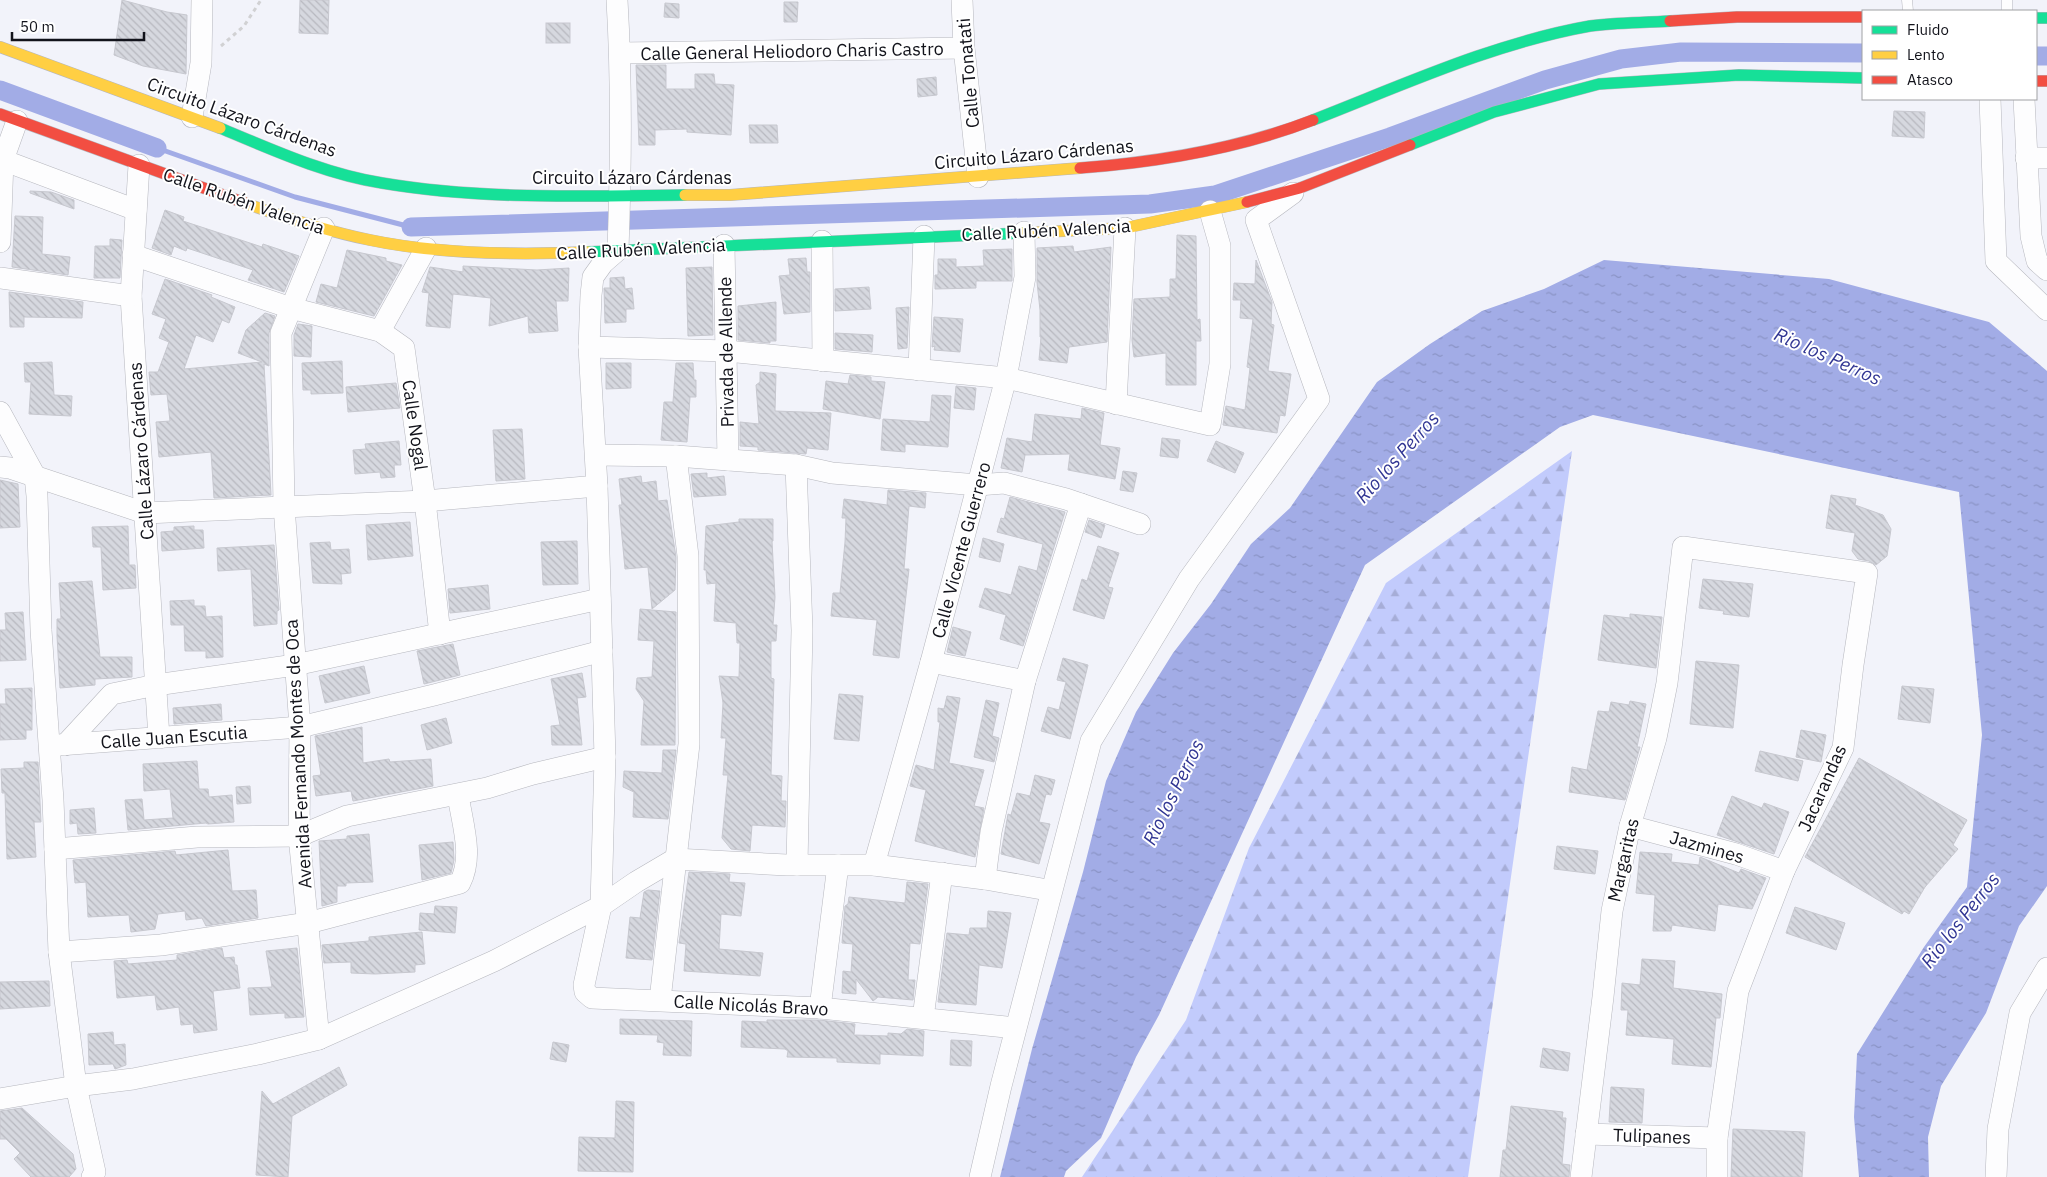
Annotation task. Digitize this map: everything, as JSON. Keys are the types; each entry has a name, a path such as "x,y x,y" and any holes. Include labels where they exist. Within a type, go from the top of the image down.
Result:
{"street":[{"path":"192,117 201,63 202,0"},
{"path":"602,906 605,757 596,455 589,347 593,277 618,246 620,200 620,53 618,0"},
{"name":"Calle Tonatati","path":"962,0 964,48 978,177"},
{"name":"Circuito Lázaro Cárdenas","path":"0,47 192,117 309,165 380,183 448,192 620,200 730,195 1137,164 1199,154 1283,132 1477,57 1524,42 1591,26 1843,13 1862,17"},
{"name":"Calle General Heliodoro Charis Castro","path":"620,53 964,48"},
{"path":"980,1177 1001,1086 1091,741 1189,579 1319,399 1256,220 1300,188 1494,112 1599,84 1739,75 1862,78"},
{"path":"1990,100 1996,261 2047,310"},
{"path":"2024,100 2037,158 2031,236 2044,264"},
{"path":"0,242 1,160 9,118"},
{"name":"Calle Rubén Valencia","path":"9,118 294,221 371,240 426,248 538,254 618,246 724,245 1125,228 1210,212 1300,188"},
{"path":"1,160 136,210"},
{"name":"Calle Lázaro Cárdenas","path":"139,165 130,296 159,738"},
{"path":"589,347 727,351 1006,378 1210,425 1220,364 1220,246 1210,212"},
{"name":"Avenida Fernando Montes de Oca","path":"319,1039 299,836 300,727 284,506 281,333 324,228"},
{"path":"1116,404 1125,228"},
{"name":"Calle Vicente Guerrero","path":"874,865 931,662 1006,378 1025,277 1024,232"},
{"path":"919,370 924,236"},
{"path":"822,241 822,361"},
{"name":"Privada de Allende","path":"724,245 728,460"},
{"path":"133,255 291,308 380,331 426,248"},
{"path":"0,278 130,296"},
{"name":"Calle Nogal","path":"380,331 404,348 425,501 440,634"},
{"path":"0,412 35,476 41,630 57,746 55,849 59,952 76,1086 96,1172 92,1177"},
{"path":"596,455 676,456 796,465 832,473 978,485 1004,483 1082,504 1140,524"},
{"path":"660,1000 689,744 688,556 676,456"},
{"path":"796,465 802,630 797,865"},
{"path":"0,467 10,468 145,513 425,501 597,486"},
{"path":"985,879 990,832 1025,681 1082,504"},
{"name":"Margaritas","path":"1581,1177 1612,911 1630,826 1656,738 1667,683 1683,547"},
{"name":"Jacarandas","path":"1683,547 1867,573 1843,748 1784,871 1738,992 1718,1138 1717,1177"},
{"path":"57,746 112,694 156,685 295,665 600,599"},
{"name":"Calle Juan Escutia","path":"57,746 300,727 602,652"},
{"path":"931,662 1025,681"},
{"path":"55,849 197,837 299,836 348,816 458,795 533,774 605,757"},
{"path":"59,952 161,945 308,923 460,883 466,872 468,860 458,795"},
{"name":"Jazmines","path":"1630,826 1736,854 1784,871"},
{"path":"0,1099 76,1086 133,1079 258,1054 319,1039 494,961 602,906 636,882 675,859 797,865 874,865 985,879 1042,889"},
{"path":"820,1008 838,865"},
{"path":"923,1018 942,873"},
{"name":"Calle Nicolás Bravo","path":"602,906 584,985 585,992 592,998 820,1008 1006,1027"},
{"path":"1996,1177 1998,1129 2020,1013 2047,968"},
{"name":"Tulipanes","path":"1586,1134 1718,1138"}],"path":[{"path":"201,63 244,26 261,0"}],"green space":[{"path":"1572,451 1468,1177 1082,1177 1186,1020 1249,848 1386,583"}],"water":[{"name":"Rio los Perros","path":"1604,260 1829,279 1989,322 2047,371 2047,886 2019,926 1986,1013 1941,1086 1928,1137 1929,1177 1859,1177 1854,1117 1857,1054 1924,947 1967,887 1982,735 1959,492 1593,415 1560,427 1365,565 1159,1015 1136,1057 1101,1138 1066,1171 1064,1177 1000,1177 1032,1049 1083,872 1106,781 1136,712 1173,653 1211,604 1251,544 1290,508 1377,382 1430,344 1482,311 1544,289"}],"building":[{"path":"122,0 167,12 187,15 186,74 143,66 114,55"},
{"path":"300,0 329,0 328,34 299,33"},
{"path":"784,2 798,2 797,22 784,22"},
{"path":"665,3 679,4 679,18 664,17"},
{"path":"546,23 570,23 570,43 546,43"},
{"path":"636,65 666,65 666,89 695,89 695,74 714,74 715,84 734,85 731,135 687,132 687,129 655,130 655,145 639,145"},
{"path":"936,77 937,95 918,97 917,79"},
{"path":"1894,111 1925,112 1924,138 1892,136"},
{"path":"749,125 777,125 778,143 750,143"},
{"path":"30,191 51,192 74,200 74,209 30,193"},
{"path":"165,210 184,217 183,221 262,247 263,244 299,256 284,292 248,280 253,270 187,248 186,251 174,246 171,255 152,248"},
{"path":"15,216 43,217 42,254 70,257 68,275 12,267"},
{"path":"1177,235 1196,236 1197,320 1200,319 1201,341 1196,341 1196,385 1166,385 1166,353 1134,357 1132,340 1134,299 1170,297 1170,279 1176,279"},
{"path":"110,239 122,240 120,278 94,278 95,246 110,246"},
{"path":"1073,246 1074,252 1111,247 1107,342 1069,347 1067,363 1039,360 1041,337 1037,282 1037,248"},
{"path":"1012,249 1012,281 976,281 976,288 935,289 935,275 938,275 938,259 956,259 956,267 984,266 983,250"},
{"path":"347,250 386,258 386,261 402,265 374,316 316,302 321,284 337,288"},
{"path":"806,258 807,272 810,272 810,312 784,314 779,276 790,275 788,259"},
{"path":"1256,260 1272,302 1271,324 1274,325 1268,371 1291,374 1285,416 1280,415 1277,433 1223,425 1226,406 1245,410 1250,368 1247,367 1253,319 1240,318 1241,300 1233,300 1234,283 1255,284"},
{"path":"463,266 537,270 569,268 568,301 556,301 558,331 529,333 528,316 489,326 491,298 453,294 450,328 426,326 429,293 422,292 430,267 463,272"},
{"path":"712,267 713,335 688,336 686,268"},
{"path":"624,277 625,289 632,288 634,309 626,309 626,322 605,323 604,288 610,288 610,278"},
{"path":"165,279 212,295 211,297 235,307 229,323 222,320 213,342 196,335 184,369 262,362 238,353 246,330 265,313 275,316 269,333 269,366 264,364 271,495 214,498 211,452 159,457 156,422 170,421 167,394 151,395 149,372 158,372 169,342 159,338 166,319 152,314"},
{"path":"869,287 871,309 835,311 835,289"},
{"path":"9,292 83,302 82,318 24,317 24,327 10,327"},
{"path":"776,302 776,341 770,341 770,343 738,340 738,306"},
{"path":"909,307 907,348 898,349 896,308"},
{"path":"934,317 963,319 960,352 934,350 935,346 932,347"},
{"path":"298,324 312,326 311,357 294,356 294,335"},
{"path":"835,333 873,335 872,352 835,349"},
{"path":"342,361 343,393 311,394 311,390 303,390 302,363"},
{"path":"52,362 54,395 72,396 71,416 29,414 31,382 25,382 24,363"},
{"path":"606,363 631,363 631,388 606,389"},
{"path":"676,363 693,363 694,380 696,380 696,397 690,397 687,442 661,440 664,402 673,402"},
{"path":"760,372 776,374 775,411 831,413 828,450 807,448 806,454 758,450 758,447 740,446 740,422 759,424 756,385 760,382"},
{"path":"850,375 871,377 871,381 885,382 880,419 823,409 826,381 848,384"},
{"path":"396,383 400,408 348,412 346,387"},
{"path":"956,386 976,388 974,410 954,408"},
{"path":"932,395 951,396 948,447 905,444 905,452 881,450 883,419 930,422"},
{"path":"1082,408 1104,413 1100,445 1120,448 1115,479 1068,470 1070,454 1025,455 1022,472 1001,468 1007,438 1032,442 1035,414 1081,419"},
{"path":"522,429 525,479 496,481 493,430"},
{"path":"1162,438 1180,440 1178,458 1160,456"},
{"path":"399,441 401,465 394,465 395,477 381,478 380,472 355,474 353,450 366,449 365,444"},
{"path":"1216,441 1244,453 1235,473 1207,461"},
{"path":"1123,471 1137,473 1133,492 1120,490"},
{"path":"707,473 707,478 724,476 726,495 694,497 691,474"},
{"path":"641,476 642,483 656,481 658,501 667,500 676,557 675,590 652,609 648,567 625,569 619,505 622,505 619,479"},
{"path":"0,480 18,484 20,527 0,528"},
{"path":"888,490 926,493 925,508 909,506 904,569 909,569 899,658 873,655 877,620 831,616 833,593 840,593 845,542 846,518 842,518 844,499 887,505"},
{"path":"1831,495 1856,499 1855,505 1883,515 1891,529 1887,556 1876,565 1869,561 1858,559 1852,551 1855,533 1826,528"},
{"path":"1010,497 1065,512 1023,646 1000,639 1006,615 979,607 985,588 1011,595 1019,566 1037,571 1043,544 997,532 1001,518 1004,519"},
{"path":"739,519 773,519 772,541 775,597 773,625 777,625 776,641 771,641 771,678 774,679 771,775 782,776 781,801 786,801 785,827 752,825 750,851 731,849 722,838 728,775 723,775 726,738 721,738 723,703 719,676 739,677 740,643 737,643 736,623 714,621 716,583 707,584 706,570 704,570 706,526 739,522"},
{"path":"1089,520 1105,525 1101,538 1085,532"},
{"path":"410,522 413,556 368,560 366,525"},
{"path":"128,526 129,565 135,565 136,588 103,590 101,547 93,547 92,527"},
{"path":"194,526 194,530 203,530 204,548 162,551 161,532 174,531 174,527"},
{"path":"983,538 1004,544 1000,562 979,557"},
{"path":"577,541 578,584 543,585 541,542"},
{"path":"330,542 331,550 349,549 351,573 341,574 342,584 313,583 310,543"},
{"path":"274,545 279,610 277,611 277,624 254,626 251,569 218,571 217,548"},
{"path":"1098,546 1119,553 1108,587 1113,588 1104,619 1073,610 1082,579 1087,581"},
{"path":"1703,579 1753,584 1749,617 1723,614 1724,611 1699,608"},
{"path":"92,581 100,657 132,657 132,677 95,679 95,685 60,688 57,636 57,619 61,619 59,583"},
{"path":"488,585 490,609 450,613 448,589"},
{"path":"194,600 194,606 205,606 206,617 222,616 223,657 206,658 206,651 185,651 184,625 171,625 170,601"},
{"path":"640,609 676,612 675,745 641,745 644,701 636,689 637,678 652,677 654,641 638,640"},
{"path":"23,612 26,660 0,661 0,630 6,630 5,613"},
{"path":"1630,614 1662,617 1656,668 1598,660 1604,615 1630,618"},
{"path":"953,627 971,632 965,656 947,652"},
{"path":"453,644 460,675 424,684 417,651"},
{"path":"1063,658 1088,665 1070,739 1041,731 1048,707 1059,710 1066,682 1057,680"},
{"path":"1696,661 1739,665 1733,728 1690,724"},
{"path":"364,666 370,693 325,703 319,676"},
{"path":"582,673 586,697 577,698 582,745 552,745 551,726 560,725 551,679"},
{"path":"1902,686 1934,689 1930,723 1898,719"},
{"path":"32,688 32,730 26,730 26,739 0,740 0,704 6,704 5,689"},
{"path":"839,694 863,696 859,741 834,739"},
{"path":"947,696 960,698 949,763 984,770 974,806 984,808 975,857 915,841 926,790 910,786 916,765 934,770 940,722 938,722 938,708 944,709"},
{"path":"986,700 999,703 992,736 999,738 994,762 974,757"},
{"path":"1630,701 1646,704 1637,747 1640,747 1625,800 1569,792 1572,767 1587,770 1598,711 1609,712 1611,702 1629,705"},
{"path":"221,704 222,720 174,724 173,708"},
{"path":"446,718 452,743 427,750 421,725"},
{"path":"362,727 363,763 389,759 390,762 431,759 433,786 353,801 351,791 316,796 313,776 321,775 315,736"},
{"path":"1801,730 1826,735 1821,762 1796,757"},
{"path":"663,750 676,750 668,819 633,817 634,792 623,787 624,771 662,773"},
{"path":"1760,751 1803,761 1798,781 1755,771"},
{"path":"1859,758 1967,820 1953,845 1958,849 1925,887 1909,914 1904,911 1902,914 1805,857"},
{"path":"197,761 199,789 208,789 209,797 232,795 234,822 128,830 125,800 142,799 144,820 173,818 170,789 144,791 143,764"},
{"path":"24,762 38,762 41,822 34,822 36,857 7,859 5,793 2,793 1,769 24,768"},
{"path":"1035,775 1055,780 1051,795 1046,794 1039,822 1050,824 1039,864 1001,854 1008,814 1011,815 1017,793 1030,796"},
{"path":"250,786 251,803 237,804 236,787"},
{"path":"1732,796 1762,808 1764,803 1789,812 1774,854 1717,835"},
{"path":"94,808 96,833 78,834 77,823 70,824 70,810"},
{"path":"369,834 373,882 346,883 346,886 337,886 337,902 322,906 319,841 347,839 347,836"},
{"path":"453,842 454,860 451,873 422,880 419,845"},
{"path":"1557,846 1598,851 1595,874 1554,869"},
{"path":"228,850 232,891 256,890 258,918 206,926 202,918 186,920 185,911 158,914 155,929 131,932 129,915 88,917 86,882 75,883 73,860 175,851 176,855"},
{"path":"1640,852 1672,854 1671,862 1699,865 1700,857 1739,873 1741,869 1766,878 1752,909 1718,904 1715,931 1672,925 1671,931 1653,931 1655,895 1636,893"},
{"path":"689,872 730,874 729,882 745,883 741,916 721,914 719,949 763,953 760,976 684,971 686,944 679,943"},
{"path":"907,882 928,884 920,944 910,943 908,980 915,980 913,1000 878,997 873,1001 856,979 856,994 842,993 843,971 851,972 853,944 842,943 845,906 848,904 849,897 905,903"},
{"path":"648,890 660,891 652,960 626,958 630,917 640,918 644,892"},
{"path":"435,906 457,907 455,933 419,930 420,913 434,914"},
{"path":"1795,907 1845,923 1836,950 1786,933"},
{"path":"988,911 1011,913 1002,968 979,965 976,1005 938,1002 947,933 969,935 970,928 987,928"},
{"path":"422,932 425,964 415,965 415,972 351,973 351,962 324,963 322,945 369,941 369,937"},
{"path":"222,948 224,958 234,957 240,988 213,991 217,1030 194,1033 193,1024 181,1025 179,1007 157,1010 155,995 117,998 114,961 127,960 128,964 177,960 177,955"},
{"path":"297,948 304,1017 285,1018 285,1013 250,1015 248,988 272,987 266,951"},
{"path":"1642,959 1675,961 1673,988 1722,994 1720,1018 1716,1018 1711,1067 1672,1064 1674,1039 1626,1035 1628,1010 1621,1010 1622,983 1640,985"},
{"path":"49,981 50,1006 0,1009 0,982"},
{"path":"620,1019 692,1021 691,1056 663,1055 664,1043 657,1042 658,1035 620,1034"},
{"path":"767,1020 819,1020 855,1024 854,1035 888,1036 888,1033 901,1034 907,1029 924,1031 923,1056 880,1054 880,1064 837,1062 837,1058 787,1057 788,1051 785,1049 741,1047 742,1021 767,1022"},
{"path":"113,1032 114,1045 125,1044 126,1065 115,1069 113,1064 89,1065 88,1034"},
{"path":"951,1040 972,1041 971,1066 950,1065"},
{"path":"553,1042 569,1045 566,1062 550,1059"},
{"path":"1543,1048 1570,1053 1568,1071 1540,1067"},
{"path":"339,1067 347,1085 292,1116 288,1177 256,1175 262,1091 273,1104"},
{"path":"1611,1087 1644,1089 1642,1123 1609,1122"},
{"path":"616,1101 634,1102 633,1172 578,1171 579,1137 615,1138"},
{"path":"1511,1106 1563,1112 1562,1118 1566,1118 1562,1164 1570,1165 1569,1177 1500,1177 1503,1150 1506,1150"},
{"path":"22,1108 73,1154 76,1169 69,1177 31,1177 14,1159 20,1153 6,1139 0,1139 0,1111"},
{"path":"1733,1129 1805,1132 1802,1177 1731,1177"}],"waterway":[{"path":"411,227 1150,204 1215,195 1390,137 1545,80 1621,59 1681,52 1862,53"},
{"path":"2037,56 2047,56"},
{"path":"0,90 157,148"},
{"path":"157,148 295,197 411,227"}],"traffic: fast":[{"path":"2037,18 2047,18"},
{"path":"1313,120 1449,66 1554,33 1590,26 1670,21"},
{"path":"1410,145 1494,112 1599,84 1739,75 1862,78"},
{"path":"220,128 260,145 340,174 382,183 495,195 685,195"},
{"path":"588,252 1022,233"}],"traffic: slow":[{"path":"0,47 220,128"},
{"path":"685,195 730,195 1080,168"},
{"path":"1022,233 1125,228 1247,202"},
{"path":"245,203 322,228 396,245 450,251 588,252"}],"traffic: jam":[{"path":"1670,21 1737,17 1862,17"},
{"path":"2037,81 2047,81"},
{"path":"0,114 245,203"},
{"path":"1080,168 1140,162 1198,153 1256,139 1313,120"},
{"path":"1247,202 1300,188 1410,145"}]}
